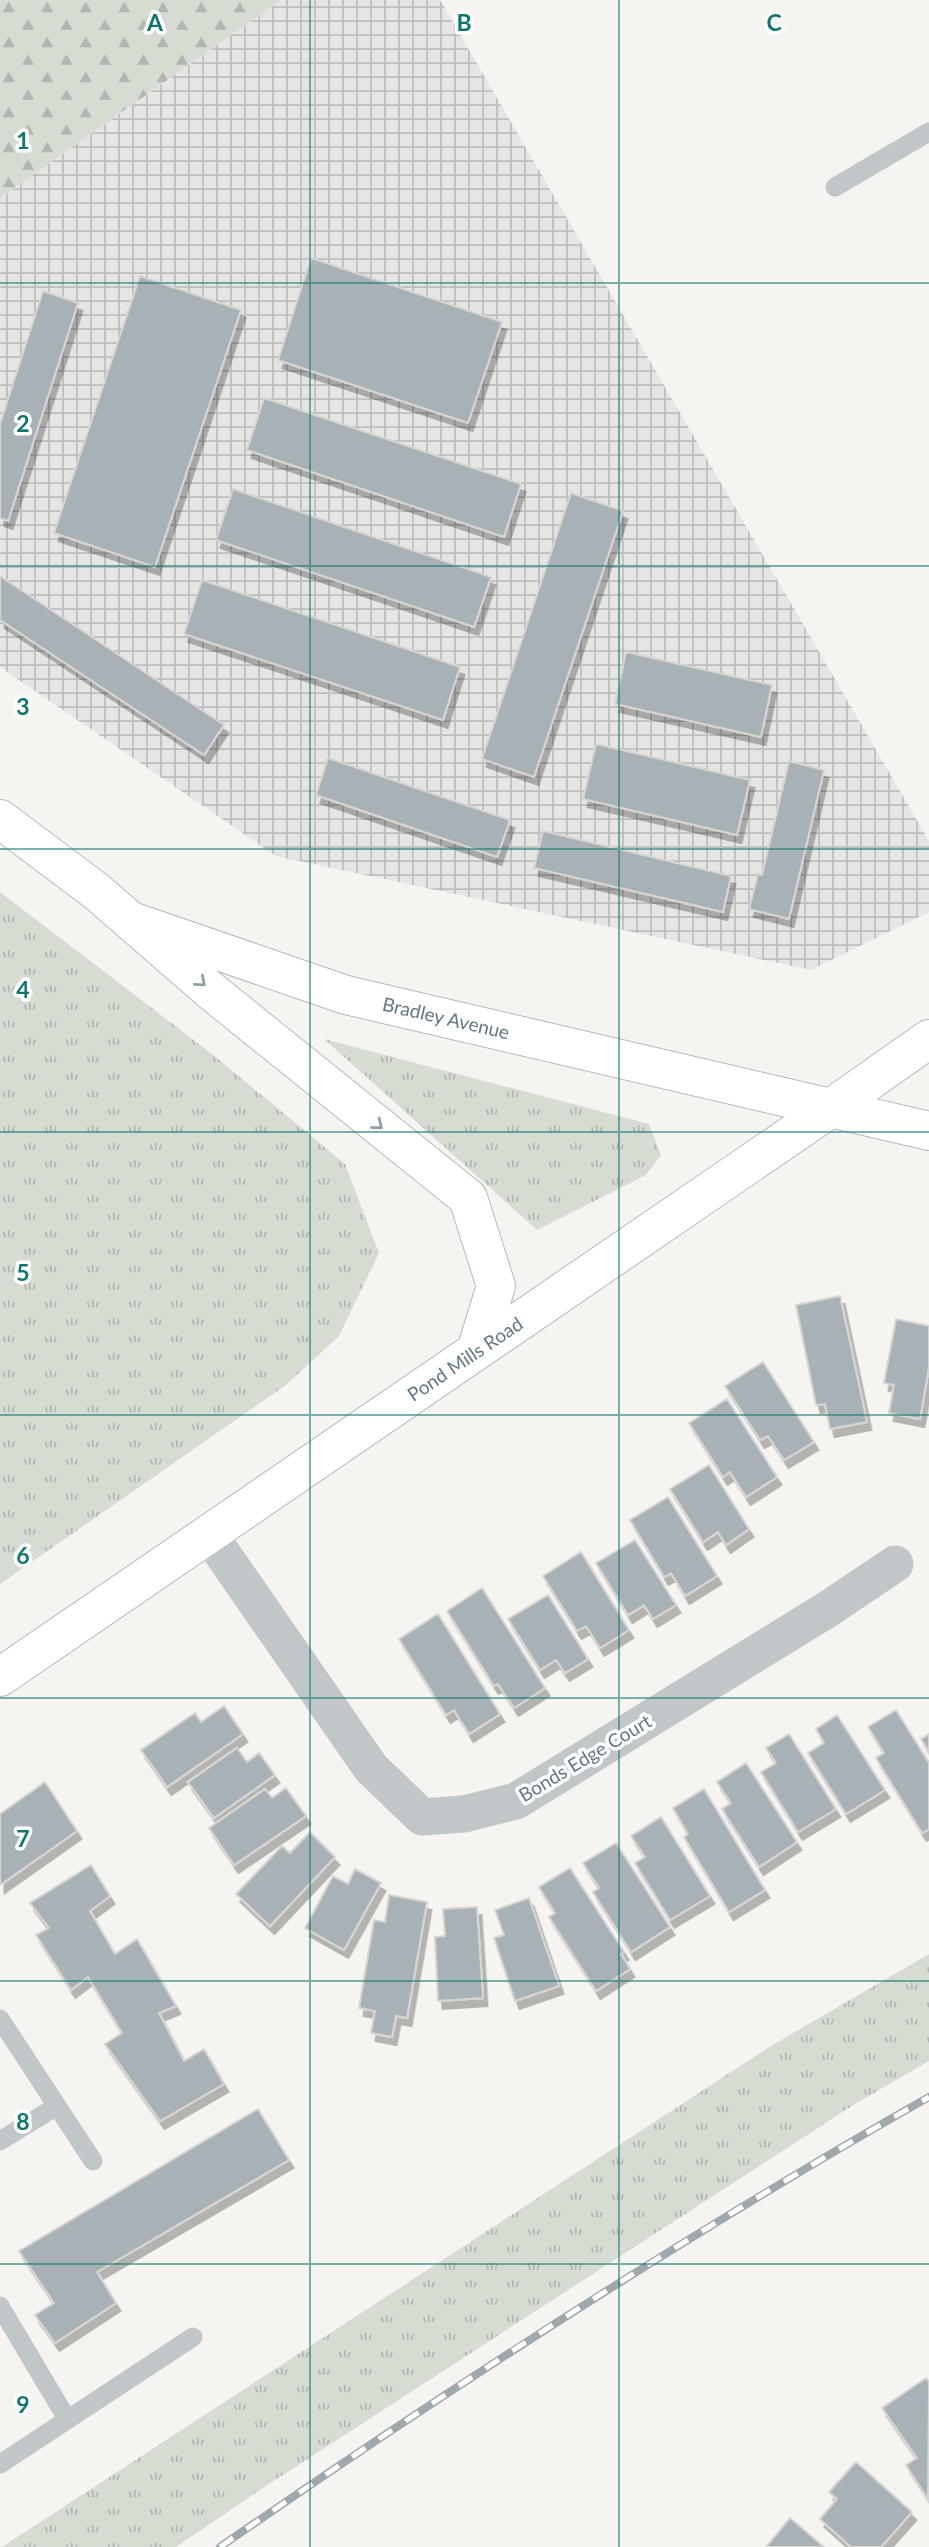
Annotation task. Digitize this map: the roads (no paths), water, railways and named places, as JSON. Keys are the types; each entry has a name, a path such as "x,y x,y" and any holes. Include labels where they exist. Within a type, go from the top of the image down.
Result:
{"main road":[{"name":"Bradley Avenue","path":"0,819 96,891 131,921 346,995 929,1131"},
{"path":"131,921 211,990 468,1198 496,1286 476,1351"},
{"name":"Pond Mills Road","path":"0,1677 929,1039"}],"street":[{"name":"Bonds Edge Court","path":"208,1532 371,1768 422,1817 464,1814 516,1801 828,1609 895,1564"}],"lane":[{"path":"835,187 929,132"},
{"path":"0,2019 93,2161"},
{"path":"0,2141 57,2106"},
{"path":"0,2306 66,2419"},
{"path":"0,2464 193,2337"}],"railway":[{"path":"220,2547 570,2314 748,2203 929,2097"}]}
